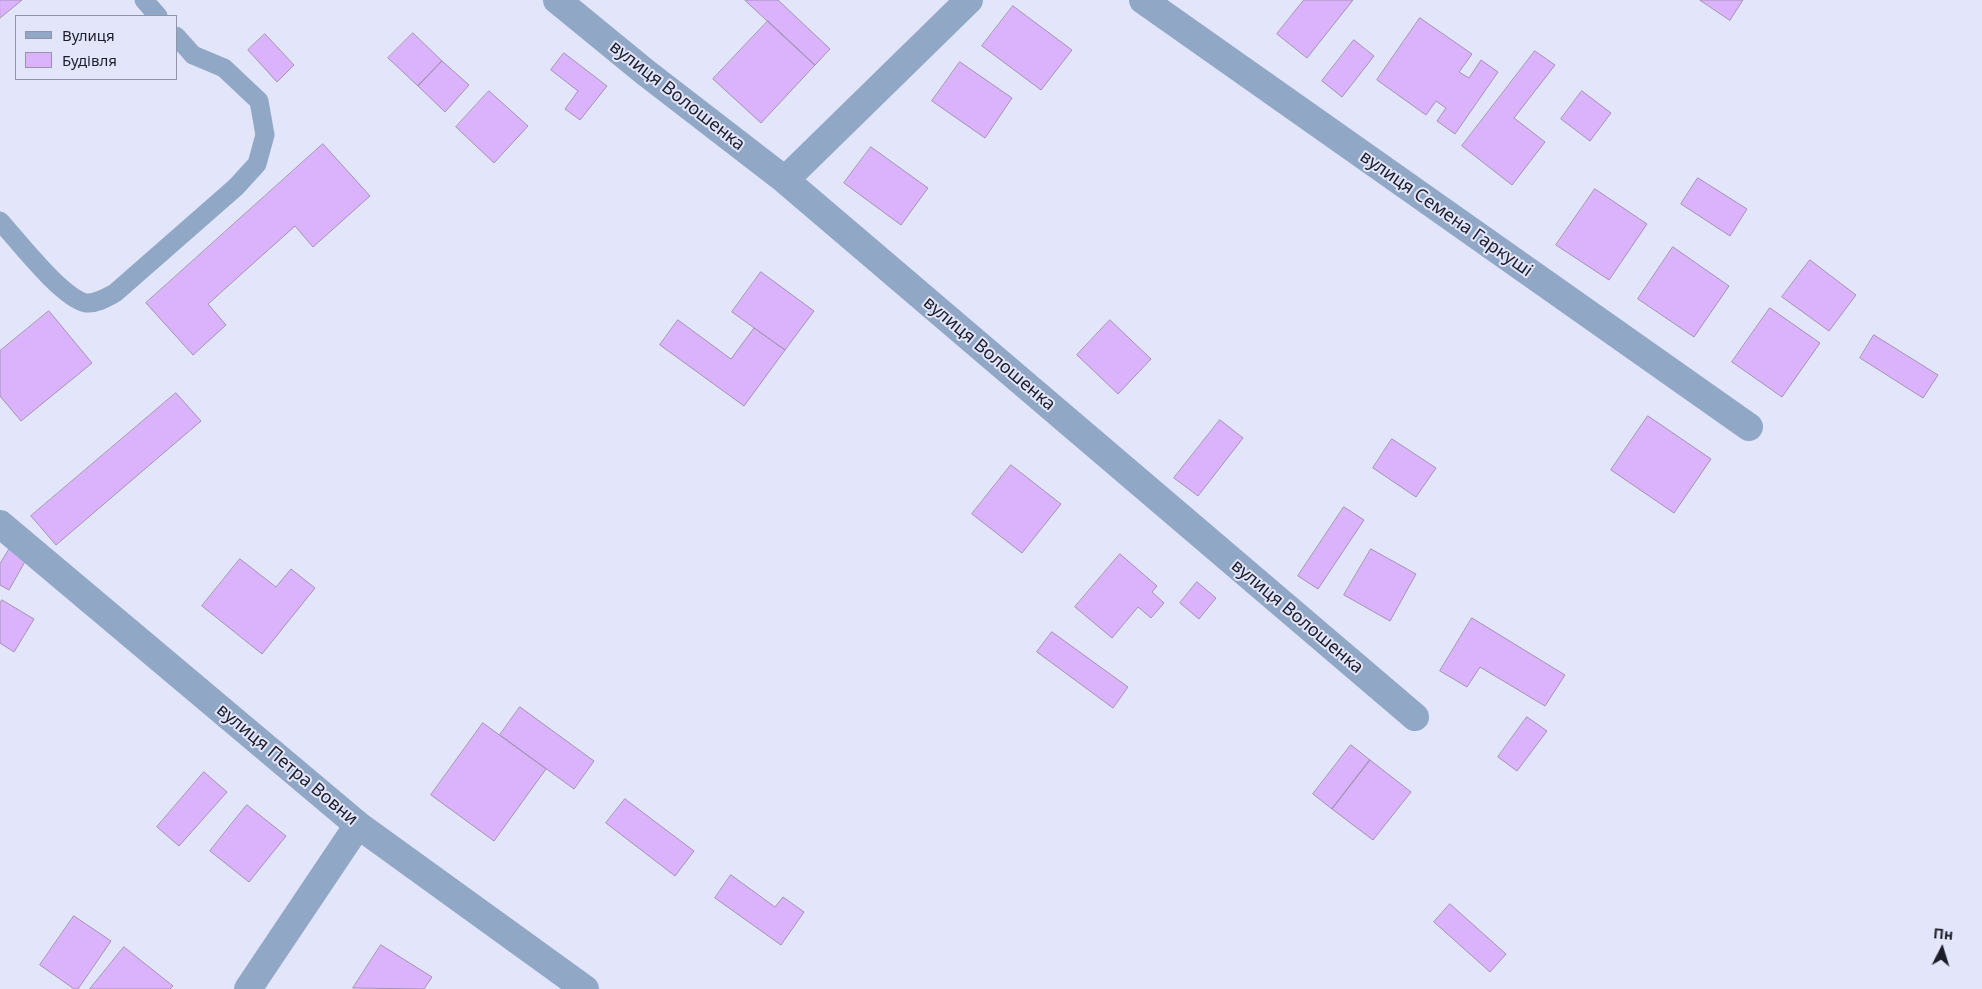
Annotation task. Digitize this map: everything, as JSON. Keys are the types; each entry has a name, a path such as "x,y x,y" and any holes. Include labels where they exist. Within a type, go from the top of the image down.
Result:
{"street":[{"name":"вулиця Волошенка","path":"557,0 645,72 785,180 1415,717"},
{"path":"785,180 969,0"},
{"name":"вулиця Семена Гаркуші","path":"1143,0 1749,427"},
{"name":"вулиця Петра Вовни","path":"0,524 358,825 585,989"},
{"path":"248,989 358,825"}],"lane":[{"path":"144,0 157,15"},
{"path":"0,221 66,294 86,303 101,300 115,294 236,187 257,164 265,135 259,101 224,68 193,55 178,38"}],"building":[{"path":"0,0 22,0 0,18"},
{"path":"745,0 778,0 830,49 815,65"},
{"path":"1304,0 1353,0 1307,58 1277,34"},
{"path":"1700,0 1743,0 1730,20"},
{"path":"1013,6 1072,50 1041,90 982,46"},
{"path":"1420,18 1472,54 1459,72 1469,78 1481,60 1498,72 1455,134 1437,121 1446,108 1436,101 1426,115 1377,80"},
{"path":"768,21 815,65 761,123 713,79"},
{"path":"413,33 442,61 418,86 388,58"},
{"path":"265,34 294,65 277,82 248,50"},
{"path":"1354,40 1374,56 1342,97 1322,81"},
{"path":"1535,51 1555,65 1514,118 1545,142 1512,185 1462,146"},
{"path":"564,53 607,86 580,120 565,109 578,91 551,70"},
{"path":"442,61 469,85 445,112 418,86"},
{"path":"960,62 1012,98 985,138 932,101"},
{"path":"489,91 528,126 494,163 456,127"},
{"path":"1582,91 1611,113 1590,141 1561,119"},
{"path":"323,144 370,196 313,247 295,226 208,304 226,325 193,355 146,303"},
{"path":"871,147 928,188 901,225 844,183"},
{"path":"1698,178 1747,209 1730,236 1681,204"},
{"path":"1595,189 1647,224 1609,280 1556,245"},
{"path":"1673,247 1729,286 1694,337 1638,299"},
{"path":"1810,260 1856,295 1829,331 1782,297"},
{"path":"761,272 814,311 785,350 732,312"},
{"path":"1770,308 1820,343 1782,397 1732,362"},
{"path":"49,311 92,363 21,421 0,396 0,351"},
{"path":"678,320 731,359 754,328 785,350 744,406 660,345"},
{"path":"1110,320 1151,359 1118,394 1077,355"},
{"path":"1874,335 1938,375 1923,398 1860,358"},
{"path":"176,393 201,421 56,545 31,516"},
{"path":"1648,416 1711,459 1674,513 1611,470"},
{"path":"1220,420 1243,438 1198,496 1174,478"},
{"path":"1392,439 1436,468 1416,497 1373,468"},
{"path":"1011,465 1061,504 1022,553 972,514"},
{"path":"1344,507 1364,520 1318,589 1298,576"},
{"path":"10,548 27,558 9,590 0,585 0,564"},
{"path":"1371,549 1416,574 1390,621 1344,595"},
{"path":"1120,554 1157,586 1152,592 1164,603 1151,618 1138,607 1112,638 1075,607"},
{"path":"240,559 276,587 291,569 315,588 262,654 202,606"},
{"path":"1197,582 1216,598 1199,619 1180,603"},
{"path":"2,600 34,619 14,652 0,643 0,604"},
{"path":"1472,618 1565,675 1545,706 1480,667 1467,687 1440,671"},
{"path":"1052,632 1128,687 1113,708 1037,652"},
{"path":"520,707 594,761 574,789 500,735"},
{"path":"1527,717 1547,731 1517,771 1498,757"},
{"path":"483,723 546,769 494,841 431,795"},
{"path":"1351,745 1370,760 1332,809 1313,794"},
{"path":"1370,760 1411,792 1373,840 1332,809"},
{"path":"204,772 227,792 179,846 157,827"},
{"path":"625,799 694,851 675,876 606,823"},
{"path":"247,805 286,836 249,882 210,851"},
{"path":"731,875 775,907 783,897 804,912 781,945 715,898"},
{"path":"1450,904 1506,954 1490,972 1434,922"},
{"path":"74,916 111,941 78,989 74,989 40,965"},
{"path":"381,945 432,977 424,989 353,988"},
{"path":"124,947 173,986 170,989 90,989"}]}
